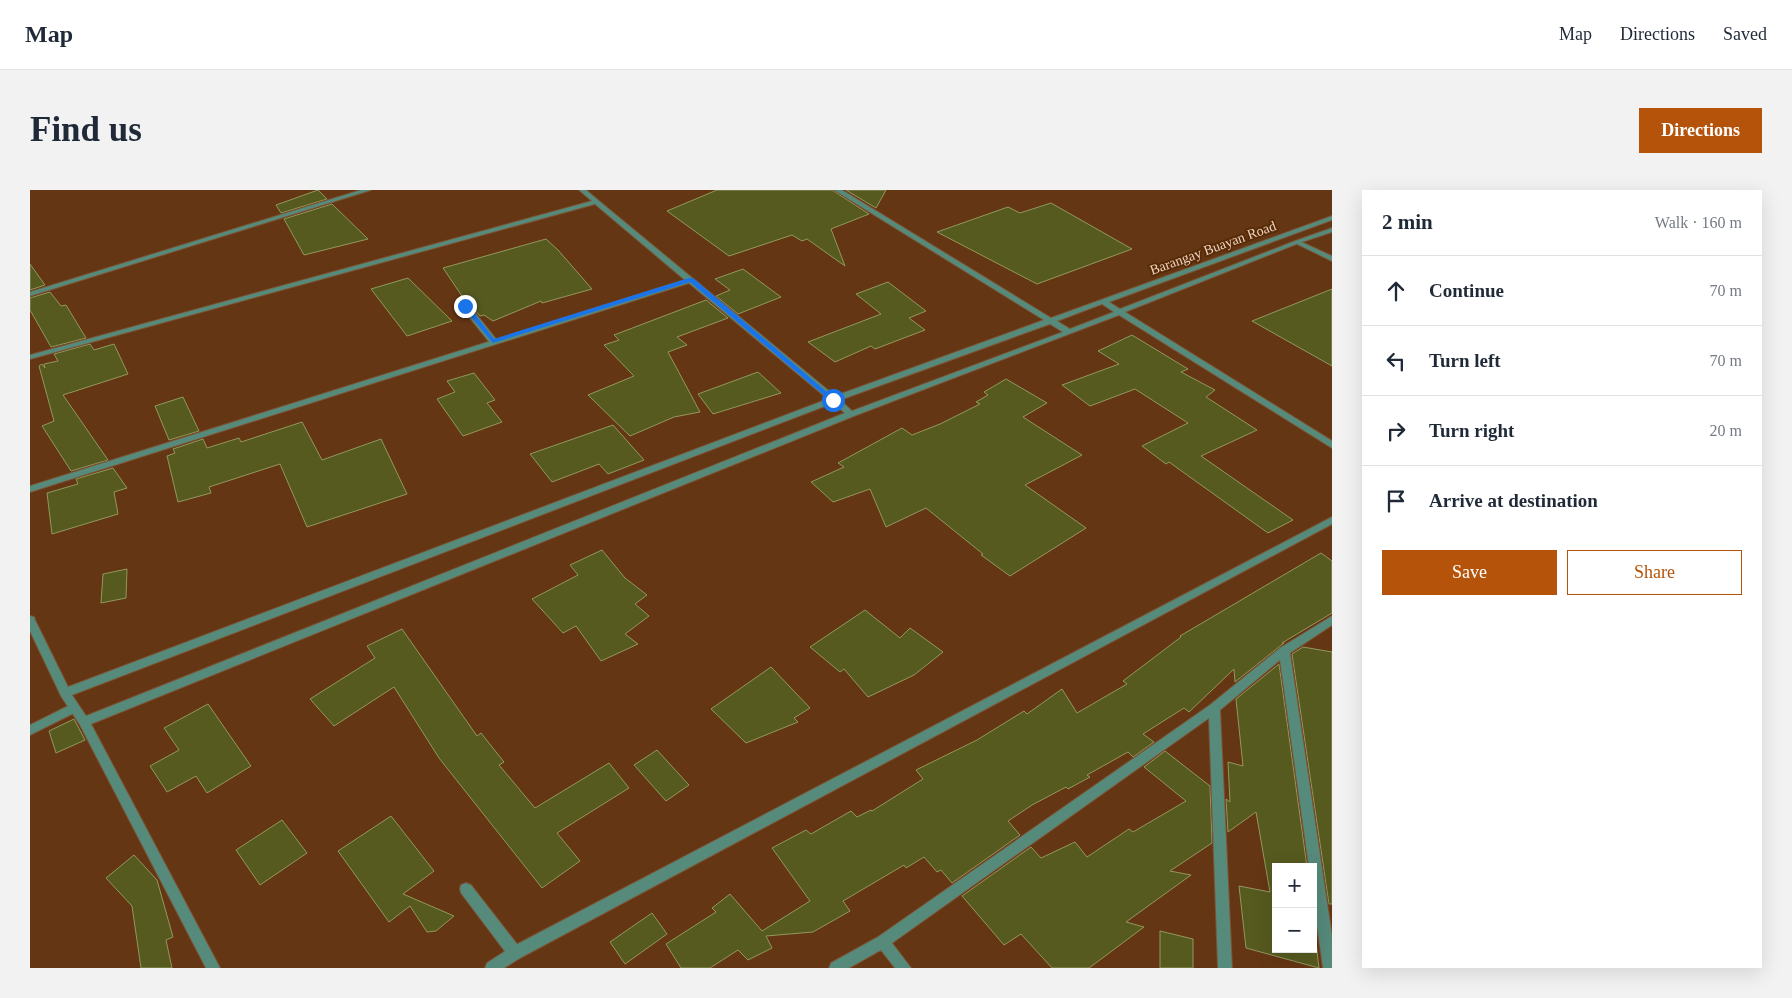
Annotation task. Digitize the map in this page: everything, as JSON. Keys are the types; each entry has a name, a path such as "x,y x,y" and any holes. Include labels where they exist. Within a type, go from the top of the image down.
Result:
{"street":[{"path":"30,294 368,190"},
{"path":"582,190 851,414"},
{"path":"837,190 1069,332"},
{"path":"30,357 597,202"},
{"name":"Barangay Buayan Road","path":"65,693 833,400 1332,218"},
{"path":"84,722 851,414 1122,312 1297,242 1332,230"},
{"path":"1297,242 1332,259"},
{"path":"30,489 493,341 691,280"},
{"path":"1102,301 1332,445"},
{"path":"465,306 493,341"},
{"path":"492,968 516,953 1332,520"},
{"path":"30,620 65,693 84,722 213,968"},
{"path":"836,968 883,942 1214,708 1284,651 1332,620"},
{"path":"1284,651 1330,968"},
{"path":"30,730 74,708"},
{"path":"1214,708 1225,968"},
{"path":"466,889 516,953"},
{"path":"883,942 904,968"}],"building":[{"path":"318,190 327,199 281,213 276,205"},
{"path":"717,190 832,190 869,214 831,229 845,266 807,239 802,241 792,235 729,256 667,211"},
{"path":"846,190 886,190 876,208"},
{"path":"1051,203 1132,249 1037,284 937,232 1008,207 1020,213"},
{"path":"332,204 368,239 304,255 284,219"},
{"path":"546,239 592,289 542,303 541,301 493,321 484,315 480,316 466,302 443,268"},
{"path":"30,264 45,285 30,290"},
{"path":"743,269 781,297 738,314 716,296 730,290 715,279"},
{"path":"408,278 452,321 407,336 371,289"},
{"path":"888,282 926,311 909,318 925,330 875,349 871,346 835,362 808,342 881,314 856,294"},
{"path":"1332,289 1332,366 1252,321"},
{"path":"50,292 61,306 66,305 86,338 51,347 30,310 30,298"},
{"path":"706,300 728,318 677,337 687,345 668,352 700,412 674,417 630,436 588,395 634,376 604,345 619,340 614,335"},
{"path":"1132,335 1188,369 1181,372 1215,390 1206,397 1257,430 1201,456 1293,520 1268,533 1169,462 1166,464 1142,446 1188,423 1135,389 1090,406 1062,385 1119,364 1098,351"},
{"path":"90,344 94,350 114,344 128,374 63,395 108,460 71,471 42,426 54,421 39,366 42,364 45,368 44,364 58,361 54,354"},
{"path":"758,372 781,393 713,414 698,394"},
{"path":"474,373 495,400 487,403 502,422 463,436 437,399 455,392 447,381"},
{"path":"1006,379 1047,403 1023,417 1082,455 1025,485 1086,528 1010,576 981,555 983,554 926,508 886,527 870,489 833,502 811,482 844,467 838,463 902,428 912,435 940,424 980,404 976,402 988,395 984,392"},
{"path":"183,397 199,431 169,440 155,406"},
{"path":"302,422 322,460 381,439 407,494 307,527 280,464 209,487 211,493 178,502 167,456 175,453 173,449 203,439 207,448 239,438 241,442"},
{"path":"613,425 644,460 608,474 599,464 552,482 530,454"},
{"path":"113,468 127,488 114,492 118,514 52,534 47,493 78,484 76,479"},
{"path":"602,550 625,578 647,595 635,604 649,616 625,634 638,644 601,661 576,626 563,633 532,599 578,575 570,565"},
{"path":"1321,553 1332,561 1332,613 1282,643 1284,643 1235,682 1234,669 1189,712 1184,708 1143,734 1154,742 1133,757 1128,752 1087,775 1090,777 1032,805 1008,821 1020,835 952,883 941,870 937,872 924,857 906,868 904,865 843,901 850,911 813,932 766,936 772,948 748,960 738,950 710,968 681,968 666,944 716,912 712,908 730,894 762,931 810,901 772,848 806,830 811,834 851,811 857,817 872,811 923,779 916,770 977,740 1024,711 1027,714 1062,689 1077,713 1127,684 1123,681 1180,636"},
{"path":"127,569 126,598 101,603 103,574"},
{"path":"865,610 900,638 910,628 943,652 914,675 868,697 844,669 840,672 810,647"},
{"path":"402,629 477,736 481,733 504,762 499,765 535,808 609,763 629,788 557,833 580,861 542,888 439,758 394,687 334,726 310,699 375,658 367,646"},
{"path":"1303,647 1332,652 1332,904 1329,904 1292,654"},
{"path":"1279,664 1306,863 1272,863 1272,953 1317,953 1317,951 1319,968 1246,948 1239,886 1270,892 1256,812 1228,832 1226,799 1230,802 1228,762 1243,766 1236,699"},
{"path":"771,667 810,708 794,718 798,722 746,743 711,709"},
{"path":"208,704 251,766 207,793 196,776 167,792 150,766 179,750 164,728"},
{"path":"74,719 85,740 56,753 49,731"},
{"path":"657,750 689,785 666,801 634,765"},
{"path":"1165,751 1210,786 1212,843 1170,871 1191,875 1126,922 1144,927 1089,968 1052,968 1021,934 1004,945 962,896 1031,847 1041,858 1075,842 1087,857 1129,829 1133,832 1186,801 1144,767"},
{"path":"391,816 434,871 403,894 454,916 436,931 427,932 410,906 389,922 338,851"},
{"path":"282,820 307,853 260,885 236,850"},
{"path":"134,855 157,880 173,937 166,940 172,968 141,968 132,906 106,878"},
{"path":"652,913 667,934 625,964 610,942"},
{"path":"1160,931 1193,939 1193,968 1160,968"}],"route":[{"path":"465,306 493,341 691,280 833,400"}]}
